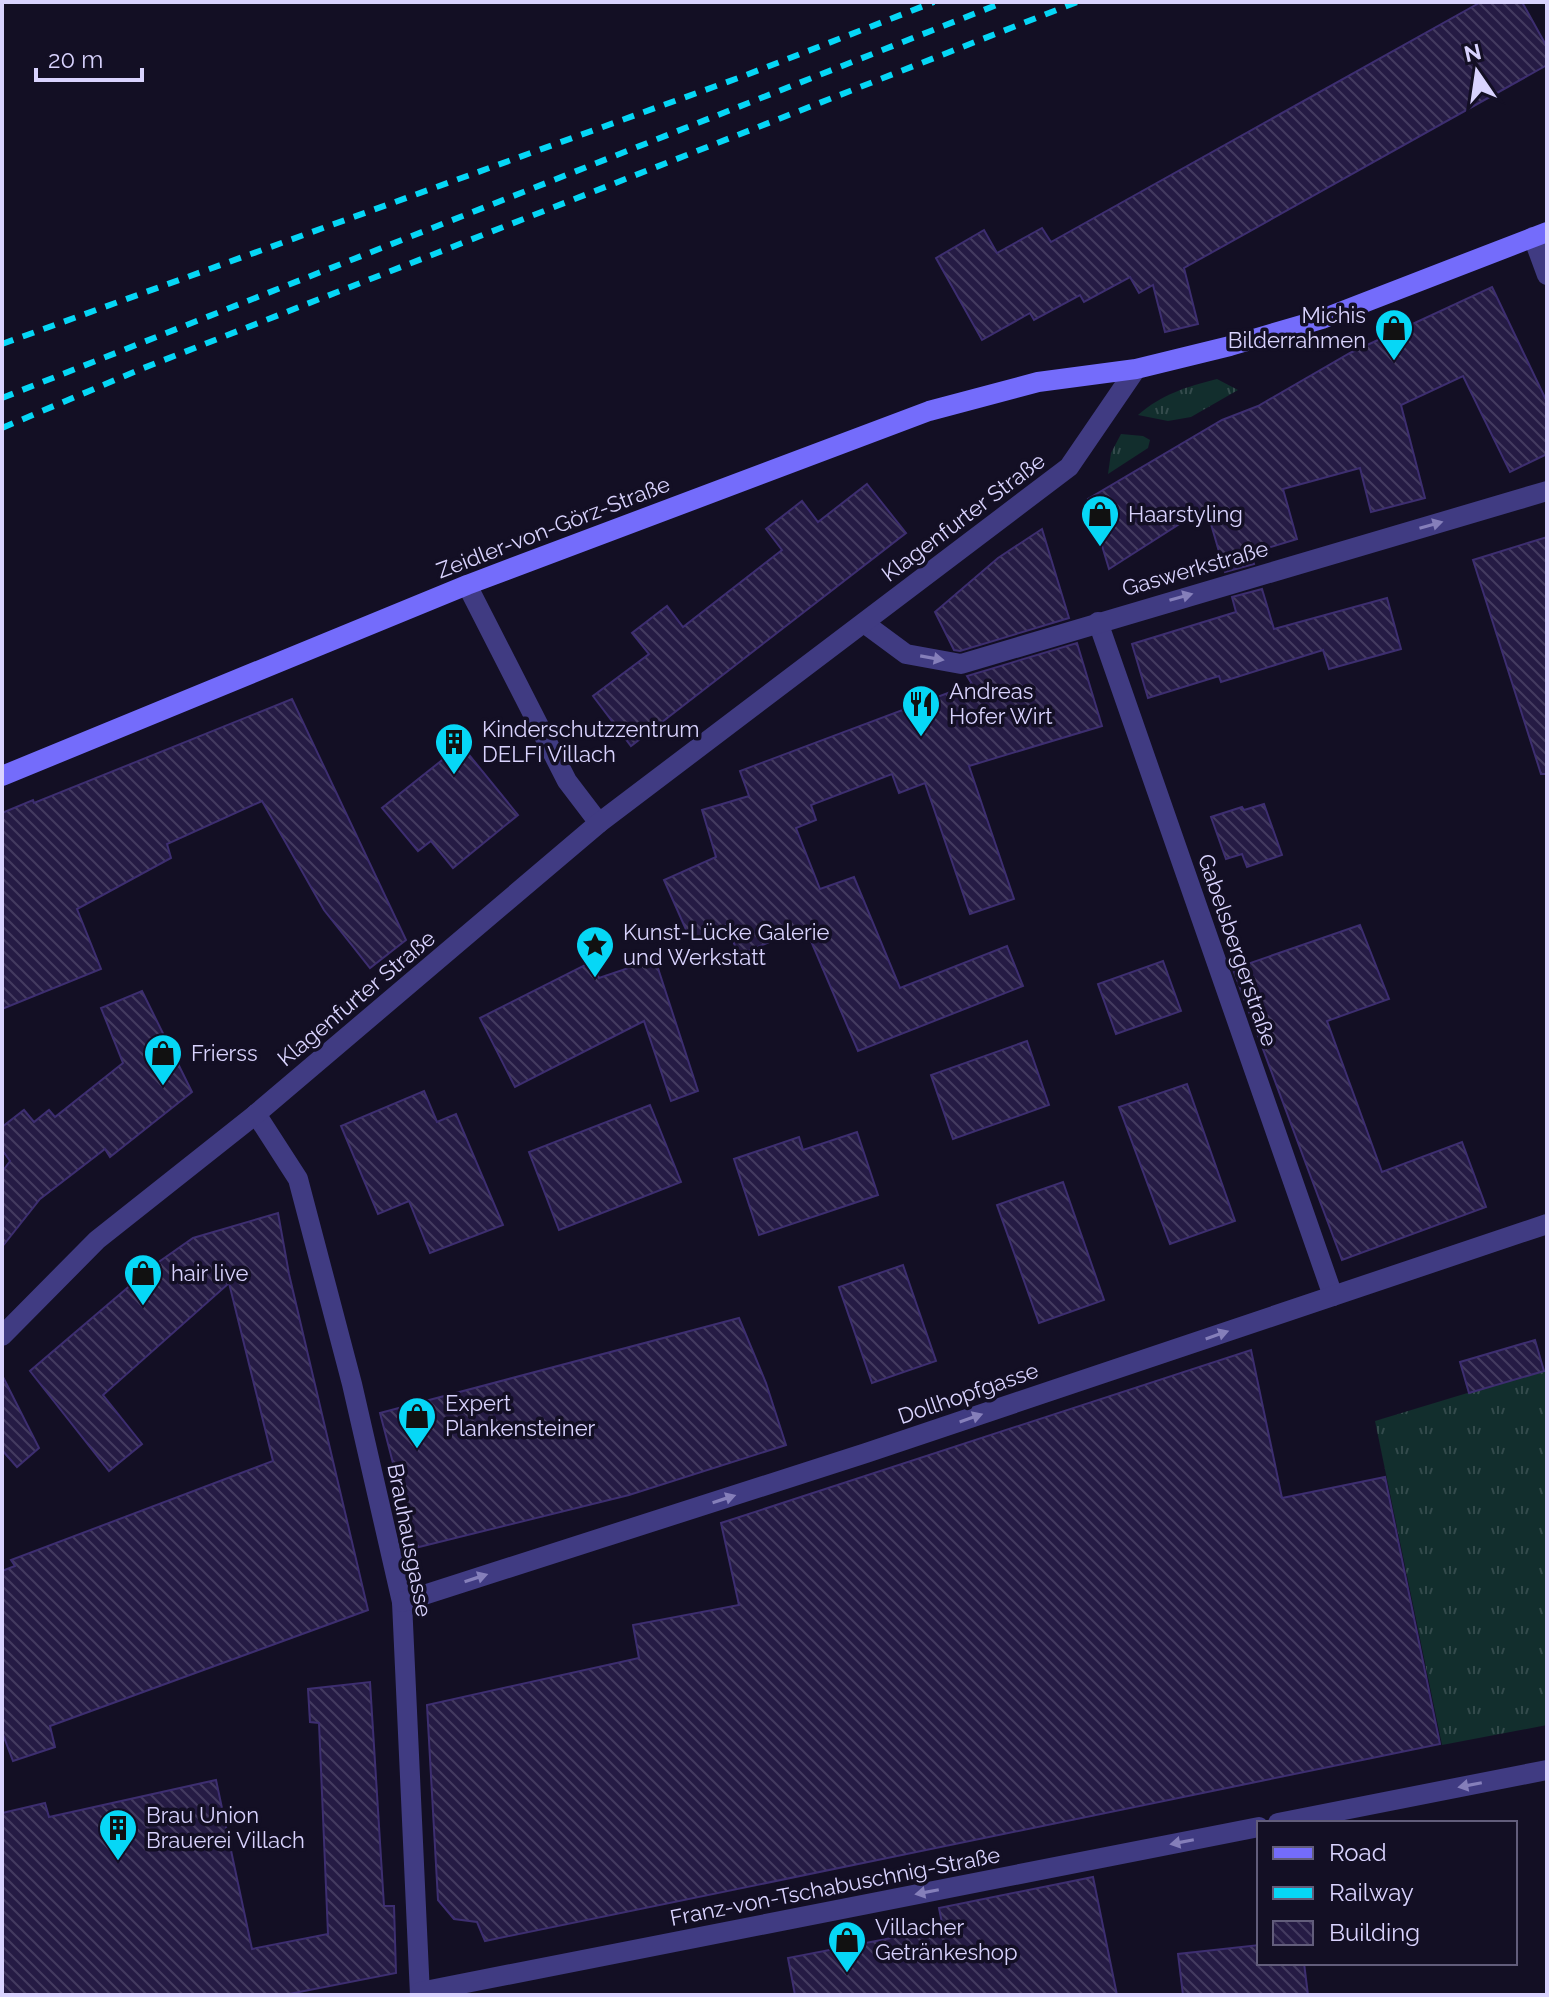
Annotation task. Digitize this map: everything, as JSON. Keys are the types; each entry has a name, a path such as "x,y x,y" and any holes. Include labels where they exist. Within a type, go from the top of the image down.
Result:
{"street":[{"path":"1136,369 1322,319 1540,235 1547,275"},
{"name":"Zeidler-von-Görz-Straße","path":"2,776 467,585 929,411 1038,382 1136,369"},
{"name":"Klagenfurter Straße","path":"2,1336 97,1240 256,1114 599,823 1069,467 1136,369"},
{"name":"Gaswerkstraße","path":"864,623 906,654 961,664 1547,491"},
{"path":"467,585 567,781 599,823"},
{"name":"Gabelsbergerstraße","path":"1098,622 1333,1296"},
{"name":"Brauhausgasse","path":"256,1114 298,1179 352,1384 402,1602 420,1993"},
{"name":"Dollhopfgasse","path":"402,1602 866,1453 1547,1224"},
{"path":"1288,1821 1547,1770"},
{"name":"Franz-von-Tschabuschnig-Straße","path":"420,1993 1257,1827"}],"green space":[{"path":"1217,379 1238,390 1191,417 1168,421 1138,415 1175,392"},
{"path":"1121,434 1143,436 1150,440 1148,448 1108,474 1111,453"},
{"path":"1547,1369 1547,1725 1442,1745 1375,1421"}],"building":[{"path":"1481,2 1522,2 1547,47 1547,65 1184,268 1198,324 1165,332 1153,285 1139,293 1130,277 1084,302 1080,295 1034,320 1030,313 982,340 936,258 984,230 997,253 1042,228 1051,242"},
{"path":"1492,287 1547,402 1547,454 1510,472 1463,376 1401,405 1425,498 1371,512 1360,468 1283,489 1297,539 1251,553 1254,564 1225,572 1206,507 1109,569 1088,499 1222,420 1258,406 1350,353"},
{"path":"867,484 906,533 631,746 593,696 649,654 632,633 667,606 683,627 782,550 766,529 802,501 818,522"},
{"path":"1042,529 1069,618 960,651 954,650 935,612 998,558"},
{"path":"1547,537 1547,774 1541,774 1473,560"},
{"path":"1262,589 1274,629 1387,598 1401,649 1329,669 1323,650 1221,682 1219,676 1148,698 1132,644 1236,612 1232,597"},
{"path":"1077,643 1102,726 969,766 1014,899 970,914 925,783 899,793 892,774 811,805 816,820 796,828 820,889 854,877 900,988 1007,946 1023,986 858,1051 805,927 739,955 726,925 691,941 664,880 716,857 702,810 749,796 740,771 972,684 967,676"},
{"path":"292,699 406,940 370,968 324,910 262,801 167,844 171,858 77,909 101,969 2,1009 2,813 33,800 34,803"},
{"name":"Kinderschutzzentrum DELFI Villach","path":"461,745 518,815 453,868 431,841 418,851 382,808"},
{"path":"1264,804 1282,855 1247,867 1242,854 1226,859 1211,817"},
{"path":"1360,925 1389,999 1327,1021 1382,1172 1462,1142 1486,1207 1342,1260 1233,969"},
{"path":"655,959 698,1091 671,1101 644,1021 515,1087 480,1018 591,962 599,978"},
{"path":"1163,961 1181,1011 1116,1034 1098,984"},
{"path":"142,991 192,1092 110,1157 105,1149 40,1199 2,1247 2,1172 10,1161 2,1150 2,1127 24,1110 34,1122 49,1110 55,1117 123,1063 101,1008"},
{"path":"1027,1041 1049,1105 953,1139 931,1075"},
{"path":"1187,1084 1235,1221 1170,1244 1119,1107"},
{"path":"424,1091 437,1122 456,1114 503,1225 430,1253 409,1201 378,1214 341,1126"},
{"path":"650,1105 681,1182 559,1230 529,1152"},
{"path":"857,1132 878,1195 759,1235 734,1159 799,1137 803,1150"},
{"path":"1063,1182 1104,1300 1039,1323 997,1205"},
{"path":"278,1213 289,1274 368,1610 50,1726 55,1747 13,1761 2,1732 2,1571 15,1566 11,1560 273,1461 229,1283 103,1395 142,1444 109,1471 30,1371 153,1266 193,1238"},
{"path":"903,1265 936,1361 872,1383 839,1287"},
{"path":"739,1318 766,1383 786,1445 629,1495 415,1548 380,1413"},
{"path":"1535,1340 1544,1371 1469,1393 1460,1362"},
{"path":"1251,1350 1282,1498 1385,1477 1440,1744 485,1941 477,1922 454,1919 438,1900 427,1705 639,1658 633,1625 739,1605 721,1523"},
{"path":"2,1375 39,1448 17,1467 2,1450"},
{"name":"Brau Union Brauerei Villach","path":"370,1682 384,1906 394,1906 396,1973 284,1995 2,1995 2,1813 45,1803 49,1817 216,1780 252,1949 328,1934 319,1723 310,1722 308,1689"},
{"path":"1093,1877 1117,1995 795,1995 788,1958 943,1928 939,1908"},
{"path":"1257,1945 1257,1965 1304,1965 1308,1995 1183,1995 1178,1954"}],"railway":[{"path":"2,344 741,77 934,2"},
{"path":"2,398 1004,2"},
{"path":"2,428 141,369 1077,2"}],"place":[{"name":"Michis Bilderrahmen","path":"1394,362"},
{"name":"Haarstyling","path":"1100,548"},
{"name":"Andreas Hofer Wirt","path":"921,738"},
{"name":"Kinderschutzzentrum DELFI Villach","path":"454,776"},
{"name":"Kunst-Lücke Galerie und Werkstatt","path":"595,979"},
{"name":"Frierss","path":"163,1087"},
{"name":"hair live","path":"143,1307"},
{"name":"Expert Plankensteiner","path":"417,1450"},
{"name":"Brau Union Brauerei Villach","path":"118,1862"},
{"name":"Villacher Getränkeshop","path":"847,1974"}]}
